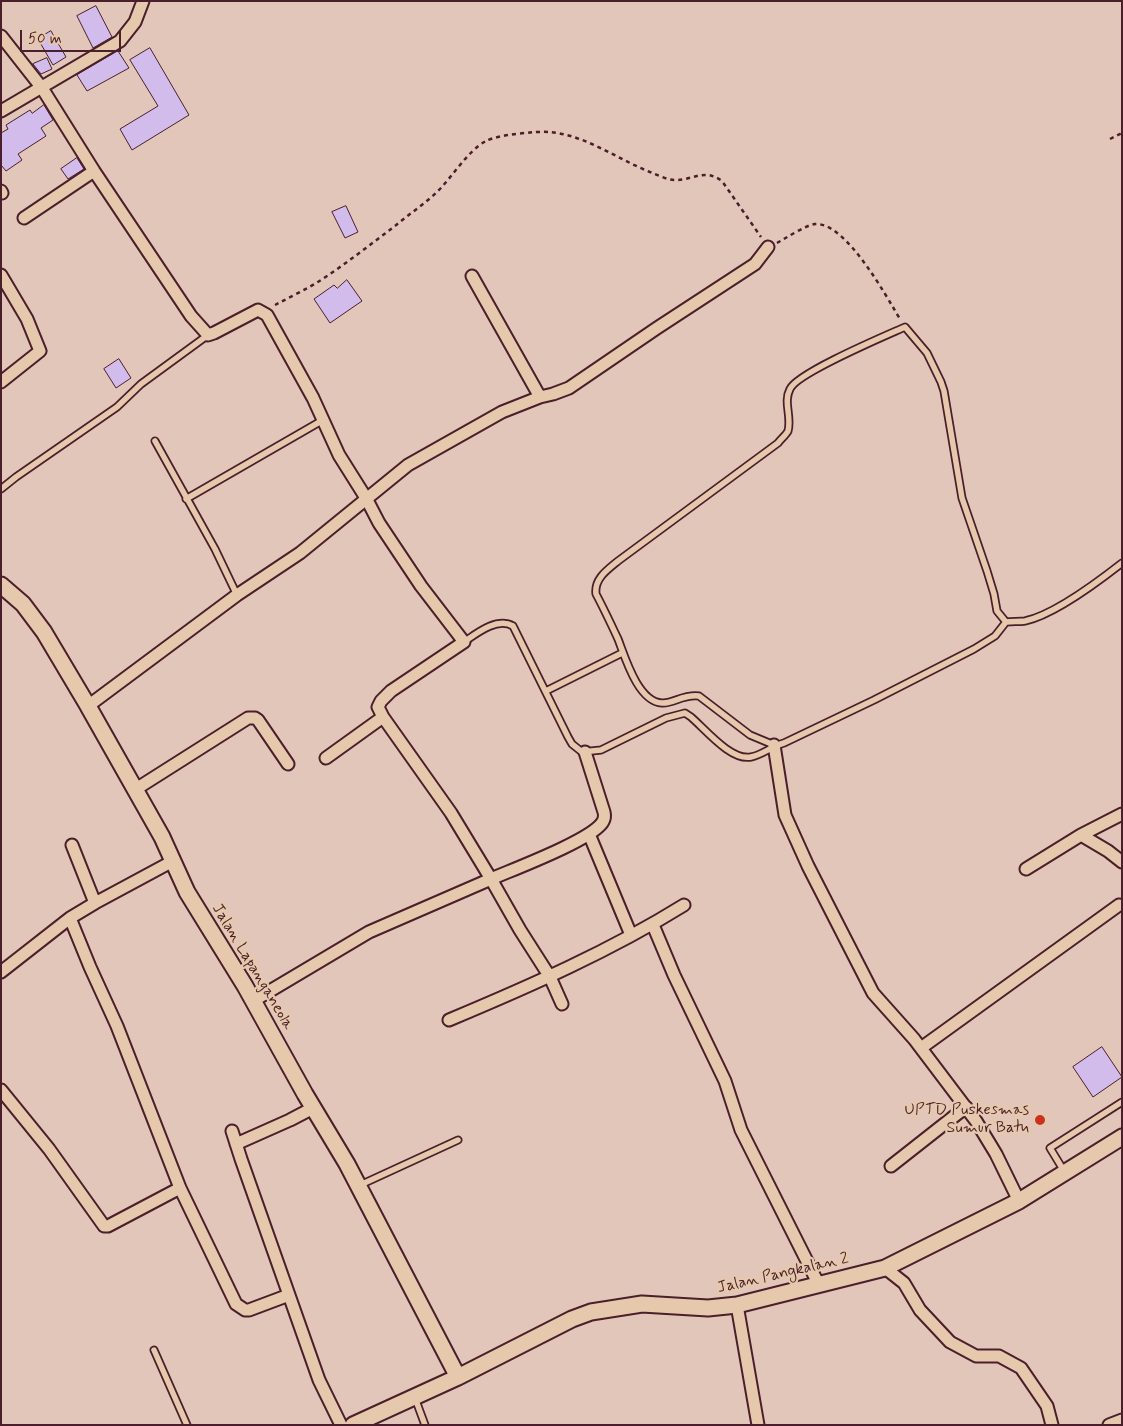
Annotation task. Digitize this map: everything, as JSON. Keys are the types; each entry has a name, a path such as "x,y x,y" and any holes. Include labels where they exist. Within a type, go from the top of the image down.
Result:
{"street":[{"path":"1,111 120,41 135,22 143,1"},
{"path":"1,36 42,88 94,171 191,316 208,335 226,328 258,310 264,312 294,362 339,454 379,523 443,616 464,642 391,691 378,707 383,717 451,813 516,924 550,977 562,1004"},
{"path":"24,218 94,171"},
{"path":"88,706 237,595 300,553 408,465 502,412 553,394 576,383 672,317 755,264 768,247"},
{"path":"1,276 26,319 40,351 1,382"},
{"path":"472,276 540,397"},
{"name":"Jalan Lapanganeola","path":"1,584 23,604 44,632 136,789 187,892 253,1000 333,1140 458,1377"},
{"path":"326,758 383,717"},
{"path":"136,789 248,718 258,720 288,764"},
{"path":"774,745 785,815 808,866 873,993 921,1048 966,1107 996,1154 1019,1201"},
{"path":"253,1000 369,932 542,857 589,834 602,823 605,817 585,752"},
{"path":"1026,869 1081,835 1122,814"},
{"path":"589,834 631,935"},
{"path":"1081,835 1122,862"},
{"path":"72,845 95,903"},
{"path":"1,972 70,918 173,861"},
{"path":"921,1048 1119,904"},
{"path":"450,1020 550,977 653,925 684,905"},
{"path":"70,918 117,1026 180,1188 236,1304 245,1310 249,1310 289,1295"},
{"path":"653,925 674,975 724,1081 740,1130 819,1285"},
{"path":"1,1090 54,1156 104,1226 108,1226 180,1188"},
{"path":"891,1166 966,1107"},
{"path":"236,1144 313,1108"},
{"path":"232,1131 320,1380 341,1425"},
{"name":"Jalan Pangkalan 2","path":"353,1425 458,1377 572,1319 591,1312 642,1304 708,1308 737,1305 884,1268 1019,1201 1120,1142"},
{"path":"884,1268 904,1284 920,1310 944,1338 976,1356 999,1356 1021,1368 1047,1406 1052,1425"},
{"path":"737,1305 758,1425"},
{"path":"1109,1425 1122,1420"}],"lane":[{"path":"774,745 750,735 699,696 686,696 661,704 653,701 639,687 622,654 619,642 596,594 595,588 601,577 618,561 778,443 787,432 790,420 787,394 792,383 824,365 905,327 927,353 944,391 962,498 987,571 997,611 1006,622"},
{"path":"1,489 16,476 117,408 141,384 208,335"},
{"path":"186,499 323,420"},
{"path":"156,441 237,595"},
{"path":"464,642 483,630 501,623 508,623 513,626 572,744 577,749 585,752 601,750 666,718 685,714 691,717 730,752 741,757 752,757 774,745 784,743 874,700 974,648 995,636 1006,622 1025,621 1044,614 1082,592 1122,563"},
{"path":"546,691 622,654"},
{"path":"1065,1173 1050,1148 1122,1102"},
{"path":"358,1186 458,1140"},
{"path":"154,1350 187,1425"},
{"path":"414,1396 424,1425"}],"path":[{"path":"264,312 320,281 362,251 436,193 485,141 534,132 547,132 562,134 593,144 632,165 667,179 686,179 704,174 714,176 722,181 768,247 814,224 826,225 843,237 869,269 905,327"},
{"path":"1110,139 1122,133"}],"building":[{"path":"96,6 112,37 93,48 77,16"},
{"path":"51,31 66,57 53,65 38,39"},
{"path":"150,48 189,115 132,150 120,129 158,106 130,60"},
{"path":"118,51 129,68 87,91 77,75"},
{"path":"47,58 52,69 41,74 33,64"},
{"path":"44,105 53,120 41,128 46,136 18,154 22,160 6,171 1,165 1,133 8,129 6,125 30,110 32,113"},
{"path":"77,158 84,169 68,179 61,169"},
{"path":"346,206 358,232 345,238 332,212"},
{"path":"347,280 362,301 330,323 314,299 334,285 337,288"},
{"path":"119,359 131,378 116,388 104,369"},
{"path":"1102,1047 1122,1077 1093,1097 1073,1067"}],"place":[{"name":"UPTD Puskesmas Sumur Batu","path":"1040,1120"}]}
